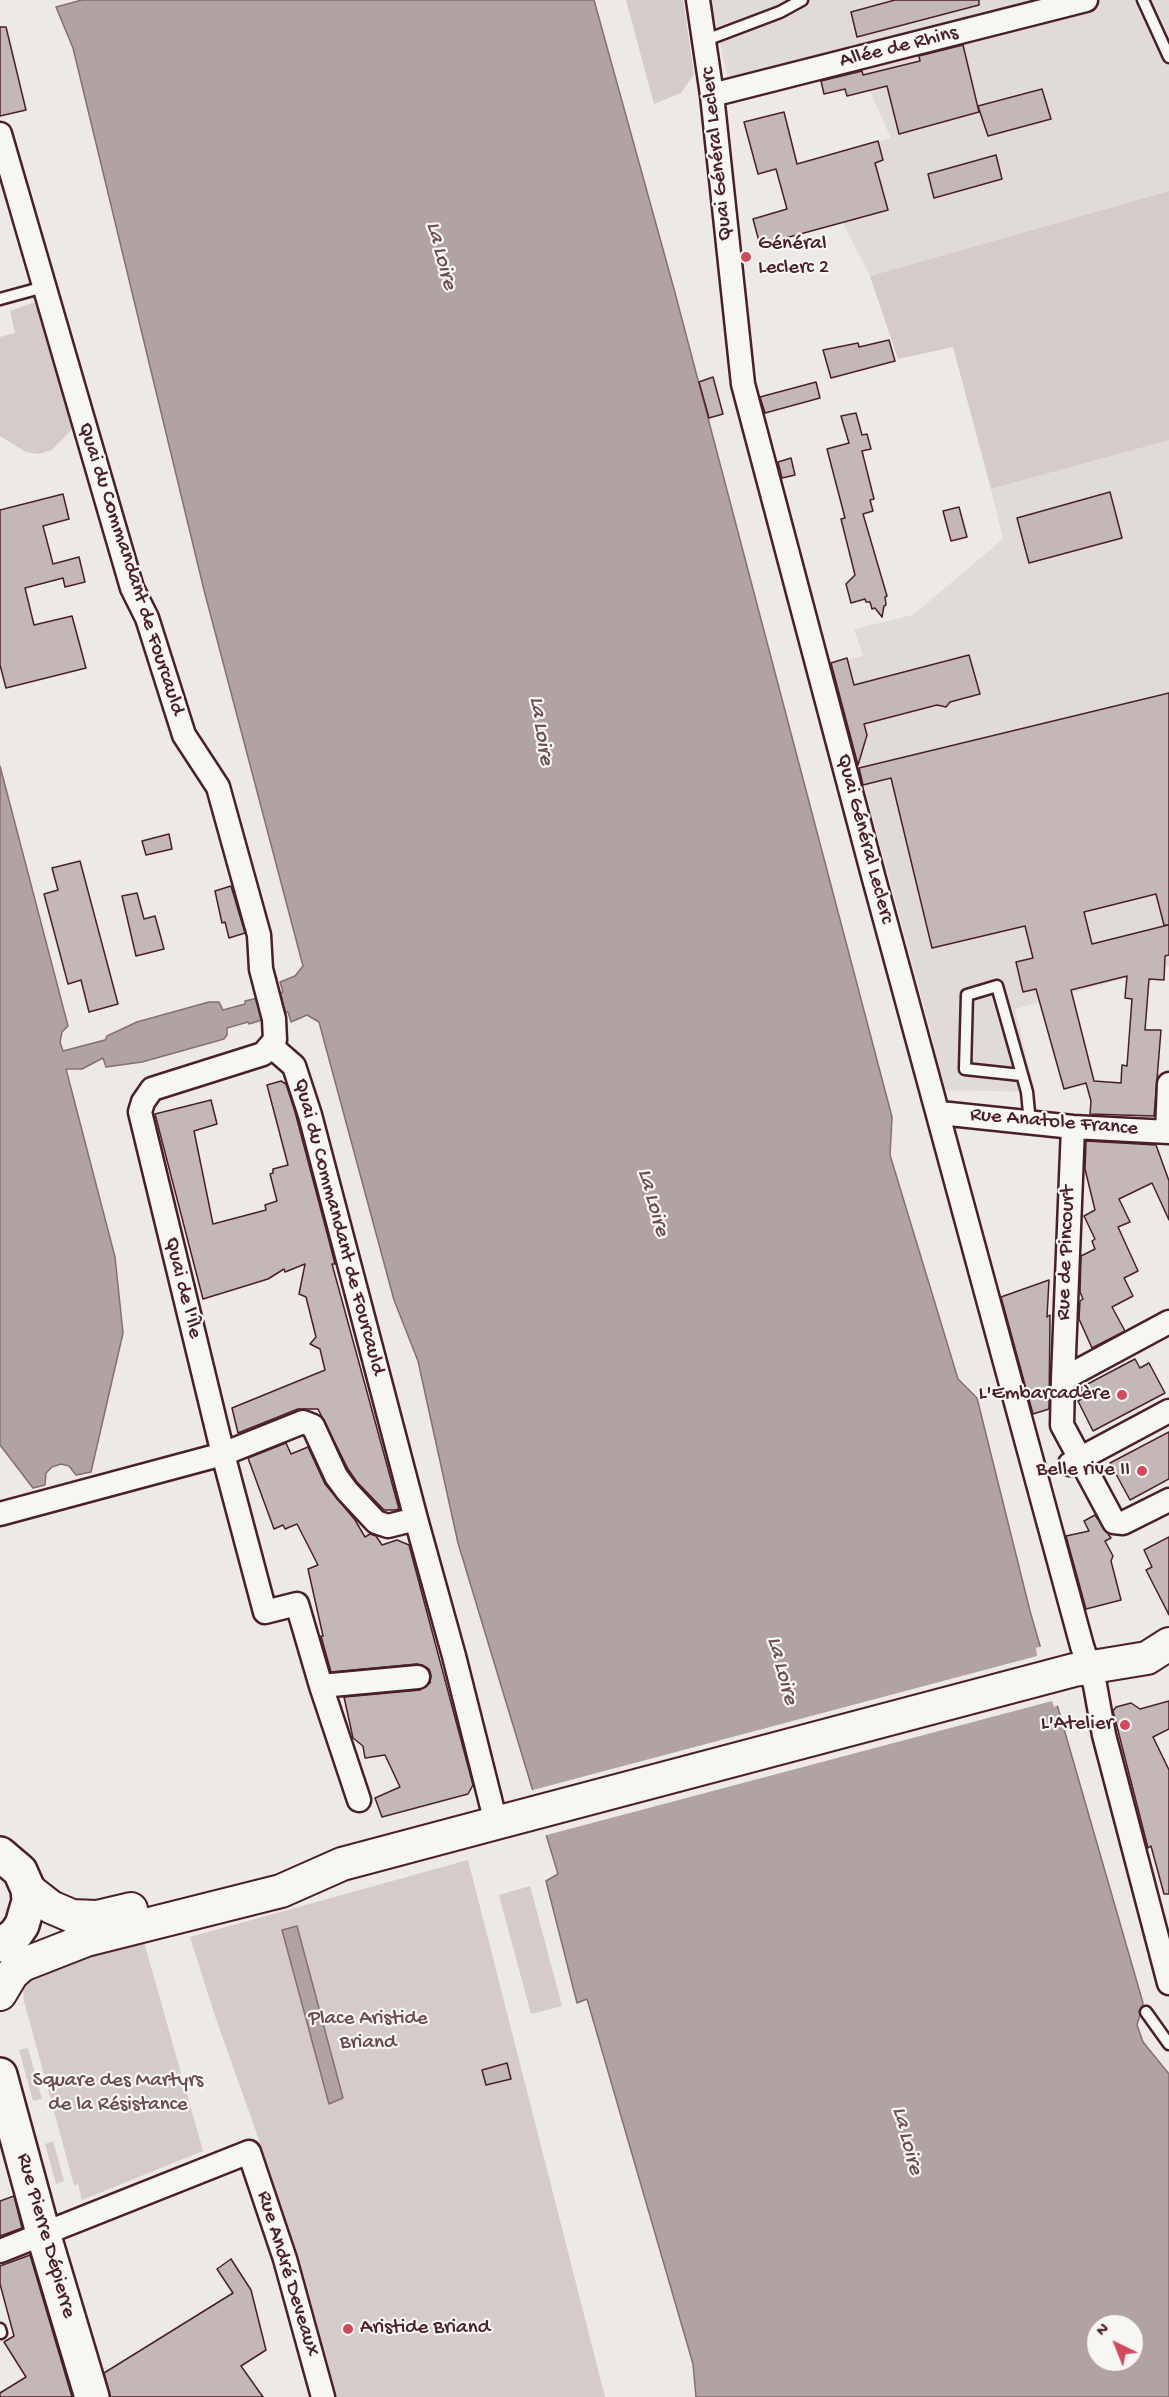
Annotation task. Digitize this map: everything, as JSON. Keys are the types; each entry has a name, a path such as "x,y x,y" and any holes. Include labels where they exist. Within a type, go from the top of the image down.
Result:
{"main road":[{"path":"0,1994 12,1974 22,1965 145,1916 197,1902 281,1891 342,1864 496,1823 1081,1669 1162,1657"},
{"path":"2,1853 20,1871 28,1889 27,1914 7,1940"},
{"path":"28,1889 51,1907 72,1916 145,1916"},
{"path":"7,1940 86,1940"},
{"name":"Rue Pierre Dépierre","path":"0,2075 43,2233 92,2397"}],"street":[{"name":"Quai Général Leclerc","path":"698,0 706,39 743,384 871,867 1044,1478 1081,1669 1095,1685 1104,1735 1169,1983"},
{"name":"Allée de Rhins","path":"712,95 1086,0"},
{"name":"Quai du Commandant de Fourcauld","path":"0,134 132,588 147,618 184,735 218,787 259,935 263,980 276,1032 271,1046 294,1066 310,1115 454,1656 496,1823"},
{"name":"Quai de l'Île","path":"271,1046 254,1059 166,1083 152,1089 143,1102 140,1112 223,1454 265,1612 297,1604 321,1686"},
{"path":"1168,1132 1169,1084"},
{"name":"Rue Anatole France","path":"940,1113 1073,1127 1168,1132"},
{"name":"Rue de Pincourt","path":"1073,1127 1062,1425 1075,1462 1110,1517 1118,1524 1169,1500"},
{"path":"1063,1379 1169,1322"},
{"path":"1075,1462 1169,1411"},
{"path":"0,1514 223,1454 303,1422 313,1426 336,1476 376,1522 388,1526 416,1519"},
{"path":"360,1800 321,1686 418,1677"},
{"name":"Rue André Deveaux","path":"43,2233 249,2152 285,2259 323,2397"},
{"path":"0,2251 43,2233"}],"lane":[{"path":"706,39 780,12 802,0"},
{"path":"1143,0 1169,57"},
{"path":"0,299 44,287"},
{"path":"1021,1075 965,1069 967,995 997,986 1027,1092 1030,1123"},
{"path":"1146,2012 1169,2044"}],"shaded area":[{"path":"711,0 1169,0 1169,191 870,276 811,160 891,138 852,52 729,85"},
{"path":"1169,440 1169,966 1015,1009 1035,1092 943,1090 931,1033 831,663 863,656 854,629 913,615 1003,539 991,489"}],"green space":[{"path":"626,0 683,0 694,74 681,93 654,104"},
{"path":"1169,191 1169,440 991,489 953,347 898,359 870,276"},
{"path":"35,302 73,428 52,450 38,454 26,452 0,436 0,337 15,333 10,311"},
{"name":"Place Aristide Briand","path":"468,1860 605,2397 332,2397 270,2171 214,2013 190,1937"},
{"path":"530,1886 562,2006 531,2014 499,1895"},
{"name":"Square des Martyrs de la Résistance","path":"144,1942 203,2151 82,2200 78,2184 74,2185 24,2001 23,1989 29,1979 43,1970"},
{"path":"28,2048 42,2099 33,2101 19,2050"},
{"path":"53,2141 64,2181 56,2184 45,2144"}],"water":[{"name":"La Loire","path":"82,0 594,0 674,289 892,1117 890,1155 958,1379 977,1398 1030,1611 1143,2003 1137,2025 1143,2042 1169,2074 1169,2397 696,2397 693,2364 587,1999 577,2003 546,1881 558,1874 458,1543 418,1361 394,1300 319,1022 307,1015 291,1022 288,1012 227,1028 227,1035 224,1039 142,1062 106,1067 103,1058 82,1069 66,1069 115,1257 123,1333 91,1472 76,1475 69,1466 61,1464 52,1467 46,1473 45,1485 33,1488 0,1445 0,766 68,1026 62,1032 60,1042 63,1051 105,1040 107,1036 137,1022 209,1002 219,1002 223,1010 245,1004 245,1001 283,992 280,982 295,976 303,966 204,590 73,48 56,7"},
{"path":"297,1926 343,2098 329,2104 282,1930"}],"pier":[{"path":"1043,1646 1059,1705 1054,1707 1052,1701 543,1836 529,1791 1037,1656 1036,1648"}],"building":[{"path":"895,0 979,0 979,5 857,37 851,12"},
{"path":"0,27 6,27 26,110 0,116"},
{"path":"963,45 979,112 899,134 887,86 847,96 845,89 824,94 821,81 862,71 863,75 920,61 919,56"},
{"path":"1042,89 1051,119 988,136 978,106"},
{"path":"784,112 797,164 878,141 883,160 875,163 888,210 760,245 753,219 787,209 776,169 758,174 744,122"},
{"path":"996,155 1002,179 934,198 928,174"},
{"path":"889,340 895,361 831,378 823,350 858,343 859,347"},
{"path":"713,377 723,414 709,418 699,382"},
{"path":"816,382 820,398 765,413 760,397"},
{"path":"856,413 862,435 867,434 871,449 862,451 874,499 870,500 873,511 863,514 887,596 882,617 865,599 851,603 846,584 855,575 841,519 845,518 827,449 849,443 841,416"},
{"path":"791,458 795,475 782,478 778,462"},
{"path":"1110,492 1122,538 1029,563 1017,518"},
{"path":"63,494 69,519 43,526 53,564 79,557 85,582 65,587 63,578 25,588 34,625 72,616 86,668 6,688 0,665 0,510"},
{"path":"959,507 967,537 951,541 943,511"},
{"path":"969,655 980,694 950,702 946,707 937,705 864,724 867,735 858,765 831,663 847,658 854,685"},
{"path":"1169,693 1169,955 1165,956 1164,980 1149,979 1145,1030 1161,1030 1154,1116 1090,1114 1091,1101 1086,1083 1064,1089 1036,989 1023,992 1016,962 1033,958 1025,926 932,948 891,778 863,785 859,768","holes":["1156,894 1164,925 1168,925 1092,944 1084,912","1127,976 1125,998 1132,999 1127,1066 1122,1065 1121,1083 1094,1081 1071,990"]},
{"path":"169,834 172,849 146,855 142,841"},
{"path":"80,861 118,1004 89,1012 81,980 68,984 44,894 58,890 52,868"},
{"path":"231,886 245,933 229,938 225,922 222,923 215,891"},
{"path":"137,893 144,919 155,916 164,949 136,956 122,896"},
{"path":"281,1081 286,1084 295,1112 335,1264 332,1264 399,1509 384,1510 357,1482 348,1469 318,1409 298,1409 238,1433 232,1408 325,1370 320,1349 310,1344 316,1337 306,1297 299,1294 305,1264 285,1272 284,1269 268,1279 203,1299 155,1114 211,1100 217,1124 194,1131 213,1224 266,1210 265,1205 277,1201 270,1174 273,1173 273,1169 288,1165 267,1085"},
{"path":"1086,1141 1156,1145 1169,1181 1169,1220 1152,1183 1119,1199 1130,1222 1118,1227 1138,1271 1124,1278 1133,1296 1112,1307 1125,1331 1092,1348 1079,1319 1080,1301 1083,1299 1080,1292 1081,1256 1095,1249 1092,1241 1095,1239 1084,1216 1095,1210 1085,1169"},
{"path":"1049,1280 1047,1317 1050,1315 1049,1409 1033,1414 1001,1297"},
{"name":"L'Embarcadère","path":"1135,1359 1140,1368 1149,1363 1165,1393 1093,1431 1078,1401 1085,1397 1080,1388"},
{"name":"Belle rive II","path":"1169,1432 1169,1479 1130,1500 1110,1463"},
{"path":"286,1443 291,1454 308,1447 325,1484 355,1520 365,1537 370,1534 376,1536 382,1545 397,1540 409,1545 473,1785 468,1794 382,1817 375,1798 400,1787 385,1755 365,1758 363,1746 353,1738 344,1697 420,1690 430,1683 431,1675 429,1669 417,1664 331,1672 321,1636 323,1636 308,1569 318,1565 297,1524 285,1529 283,1525 274,1529 248,1458"},
{"path":"1095,1515 1111,1538 1105,1541 1113,1556 1111,1561 1121,1600 1086,1609 1066,1536 1089,1531 1084,1521"},
{"path":"1169,1537 1169,1615 1146,1570 1152,1567 1144,1550"},
{"path":"1169,1701 1169,1729 1153,1737 1169,1770 1169,1894 1164,1894 1151,1846 1148,1848 1113,1711 1116,1707 1131,1703 1140,1709"},
{"path":"507,2063 511,2079 486,2085 482,2070"},
{"path":"14,2196 22,2228 0,2236 0,2201"},
{"path":"30,2255 72,2397 0,2397 0,2393 26,2377 4,2342 14,2336 0,2284 0,2266"},
{"path":"231,2259 251,2290 266,2350 241,2366 263,2397 110,2397 104,2373 233,2293 217,2269"}],"place":[{"name":"Général Leclerc 2","path":"746,257"},
{"name":"L'Embarcadère","path":"1122,1395"},
{"name":"Belle rive II","path":"1142,1471"},
{"name":"L'Atelier","path":"1125,1725"},
{"name":"Aristide Briand","path":"348,2329"}]}
